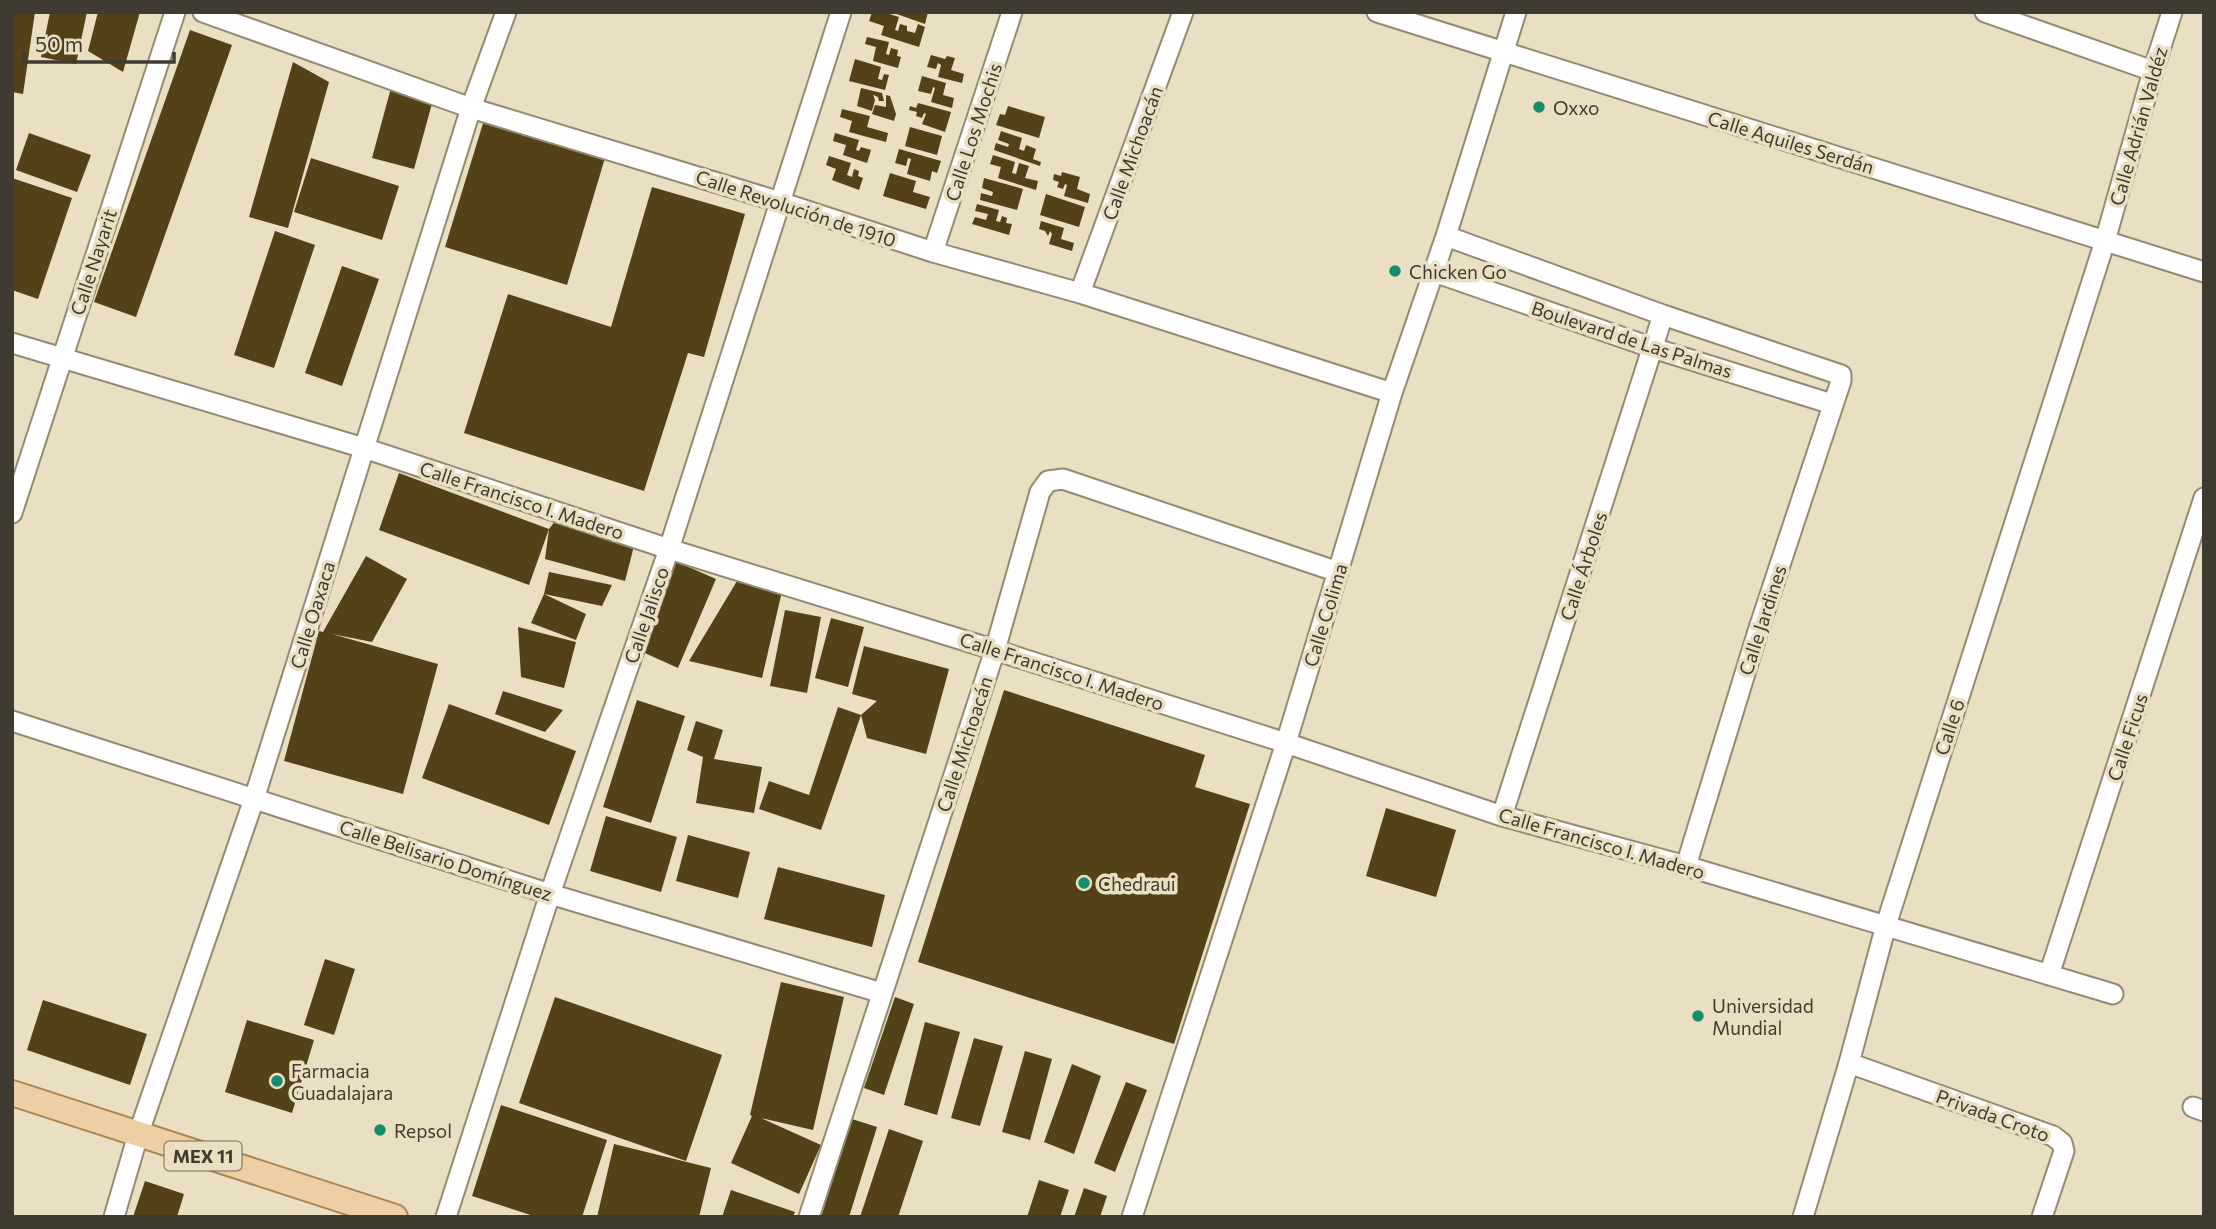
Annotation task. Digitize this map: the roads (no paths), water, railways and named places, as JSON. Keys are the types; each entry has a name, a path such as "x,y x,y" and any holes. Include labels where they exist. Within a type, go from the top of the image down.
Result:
{"main road":[{"name":"MEX 11","path":"12,1093 395,1217"}],"street":[{"name":"Calle Nayarit","path":"12,513 175,12"},
{"name":"Calle Revolución de 1910","path":"203,12 471,108 780,202 933,253 1080,293 1392,393"},
{"name":"Calle Oaxaca","path":"114,1217 138,1135 254,799 471,108 506,12"},
{"name":"Calle Jalisco","path":"446,1217 550,894 669,549 841,12"},
{"name":"Calle Los Mochis","path":"933,253 1012,12"},
{"name":"Calle Michoacán","path":"1080,293 1183,12"},
{"name":"Calle Aquiles Serdán","path":"1377,12 2204,272"},
{"name":"Calle Colima","path":"1132,1217 1286,743 1392,393 1447,236 1516,12"},
{"path":"1985,12 2153,71"},
{"name":"Calle Adrián Valdéz","path":"2105,240 2172,12"},
{"name":"Boulevard de Las Palmas","path":"1447,236 1663,315 1841,375"},
{"name":"Calle 6","path":"1809,1215 1886,925 2105,240"},
{"name":"Boulevard de Las Palmas","path":"1434,272 1653,348 1832,404"},
{"name":"Calle Árboles","path":"1502,816 1663,315"},
{"name":"Calle Francisco I. Madero","path":"12,343 364,448 669,549 1286,743 1502,816 1686,866 2113,994"},
{"name":"Calle Jardines","path":"1686,866 1841,375"},
{"name":"Calle Michoacán","path":"809,1217 995,650 1040,492 1048,481 1063,480 1338,572"},
{"name":"Calle Ficus","path":"2049,975 2204,498"},
{"name":"Calle Belisario Domínguez","path":"12,721 550,894 882,993"},
{"name":"Privada Croto","path":"1849,1063 2053,1136 2062,1143 2064,1151 2042,1217"}],"place":[{"name":"Oxxo","path":"1539,107"},
{"name":"Chicken Go","path":"1395,271"},
{"name":"Chedraui","path":"1084,883"},
{"name":"Universidad Mundial","path":"1698,1016"},
{"name":"Farmacia Guadalajara","path":"277,1081"},
{"name":"Repsol","path":"380,1130"}]}
